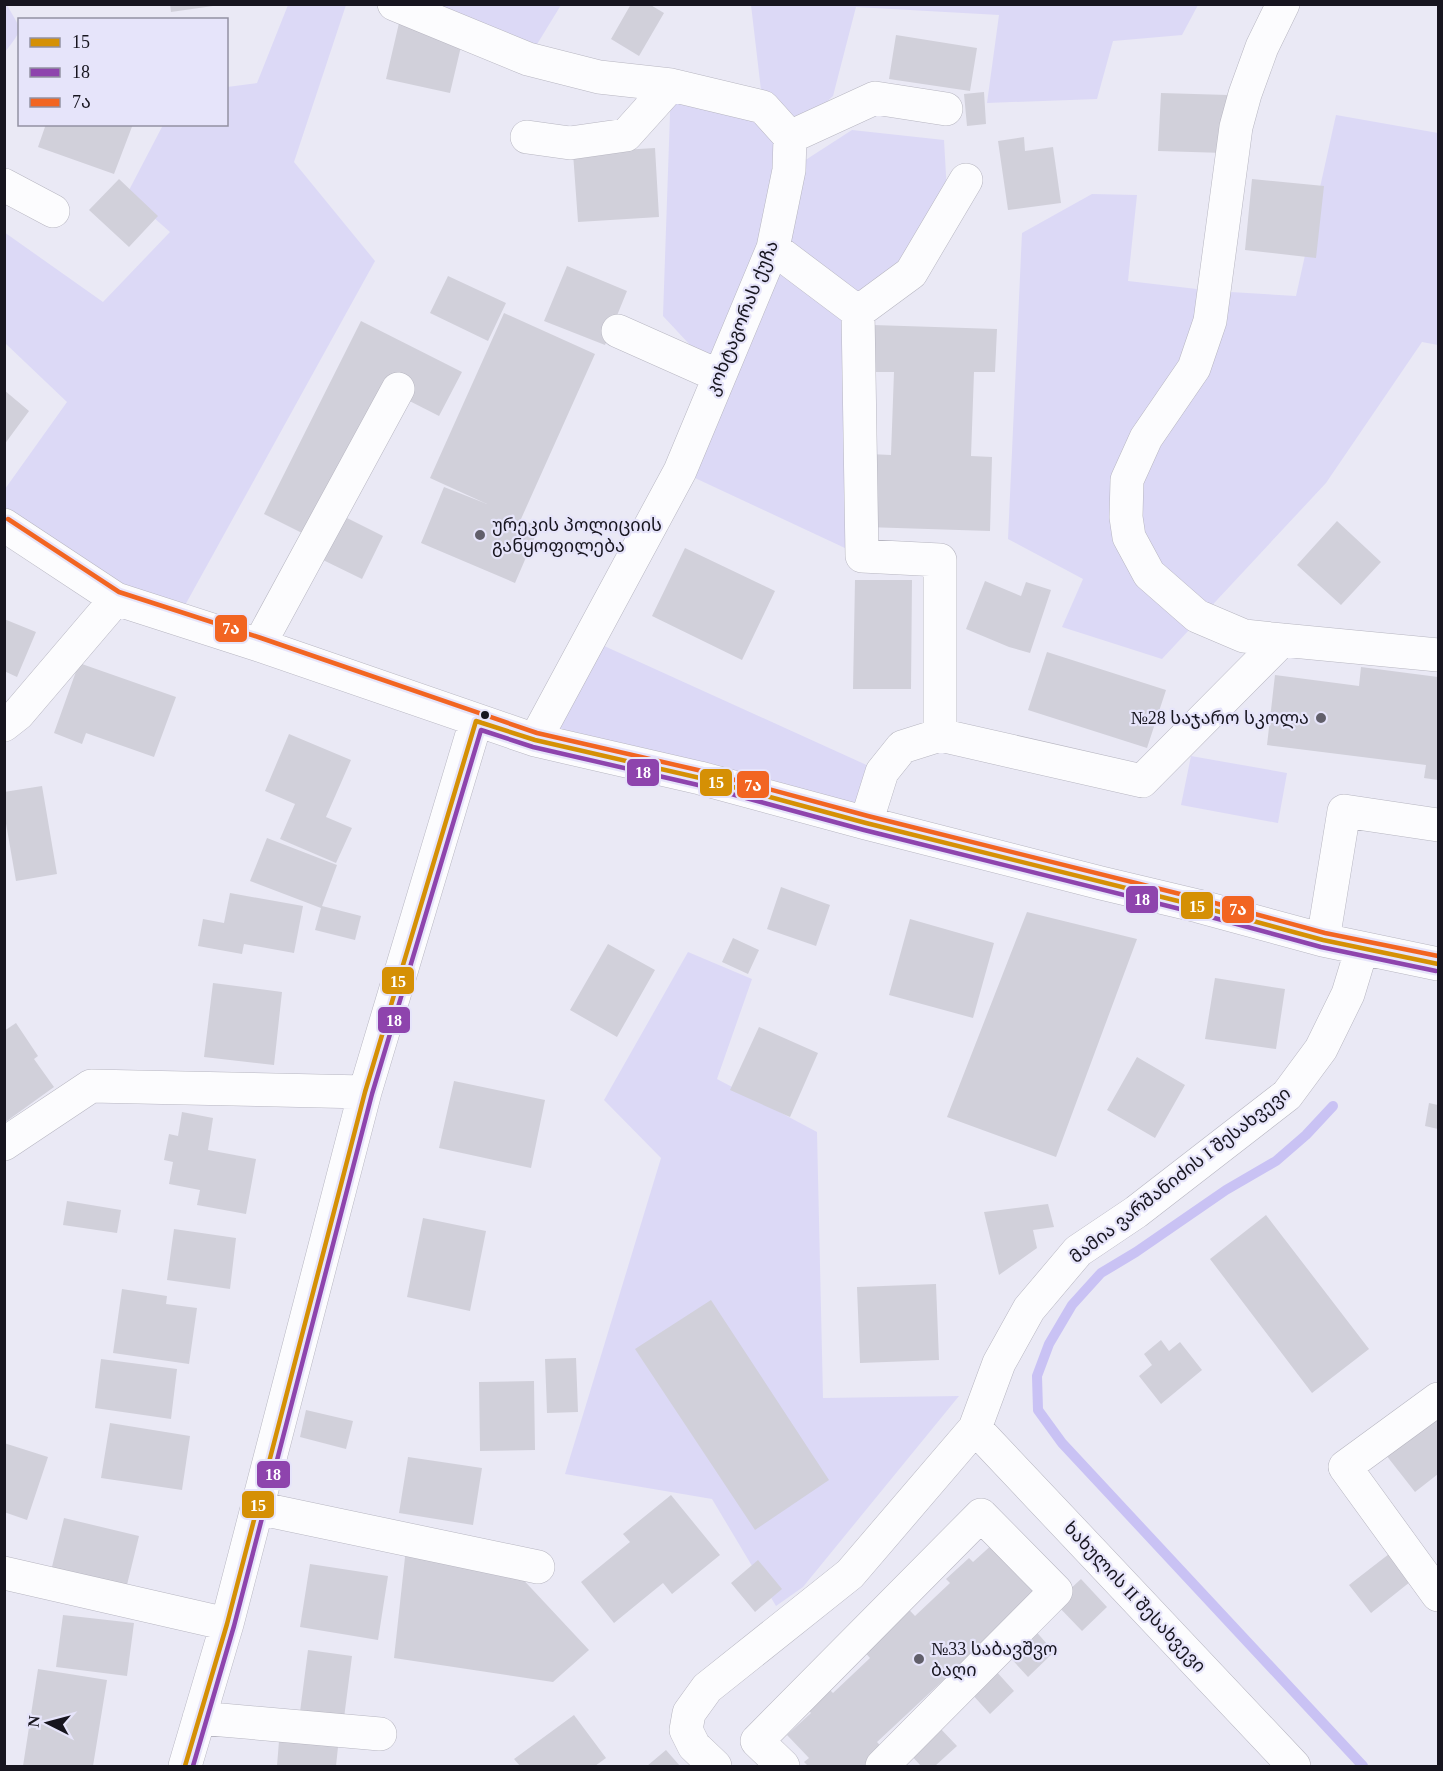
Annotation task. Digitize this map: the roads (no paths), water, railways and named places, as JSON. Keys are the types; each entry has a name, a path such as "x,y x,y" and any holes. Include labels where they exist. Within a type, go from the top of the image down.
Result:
{"street":[{"path":"394,4 528,60 599,77 671,85 763,107 790,137 875,98 946,109"},
{"path":"1283,4 1262,47 1245,94 1236,128 1210,321 1194,369 1146,438 1127,480 1126,517 1129,537 1149,574 1197,616 1244,636 1438,655"},
{"path":"527,137 570,143 626,135 671,85"},
{"name":"კოხტაგორას ქუჩა","path":"535,740 680,471 773,248 789,170 790,137"},
{"path":"858,312 911,273 966,180"},
{"path":"4,185 53,211"},
{"path":"773,248 858,312"},
{"path":"858,312 862,556 940,560 940,735"},
{"path":"618,332 719,376"},
{"path":"258,645 398,389"},
{"path":"4,525 116,599 535,740 700,778 1323,940 1438,964"},
{"path":"4,725 18,714 116,599"},
{"path":"866,823 882,772 902,747 940,735 1142,781 1282,640"},
{"path":"185,1767 227,1624 365,1092 476,721"},
{"path":"1323,940 1344,811 1438,825"},
{"name":"მამია ვარშანიძის I შესახვევი","path":"715,1767 694,1746 686,1730 689,1713 707,1688 850,1574 975,1428 999,1363 1029,1309 1078,1251 1136,1212 1287,1095 1321,1049 1348,994 1362,948"},
{"path":"4,1144 91,1086 365,1092"},
{"path":"1438,1400 1345,1467 1438,1595"},
{"name":"ხახულის II შესახვევი","path":"975,1428 1294,1767"},
{"path":"257,1508 538,1567"},
{"path":"783,1767 757,1740 981,1515 1056,1591 882,1767"},
{"path":"4,1573 227,1624"},
{"path":"199,1718 380,1734"}],"waterway":[{"path":"1333,1106 1306,1135 1276,1161 1226,1190 1136,1252 1101,1273 1072,1305 1049,1344 1037,1376 1038,1410 1062,1443 1363,1766"}],"place":[{"name":"ურეკის პოლიციის განყოფილება","path":"480,535"},
{"name":"№28 საჯარო სკოლა","path":"1321,718"},
{"name":"№33 საბავშვო ბაღი","path":"919,1659"}]}
